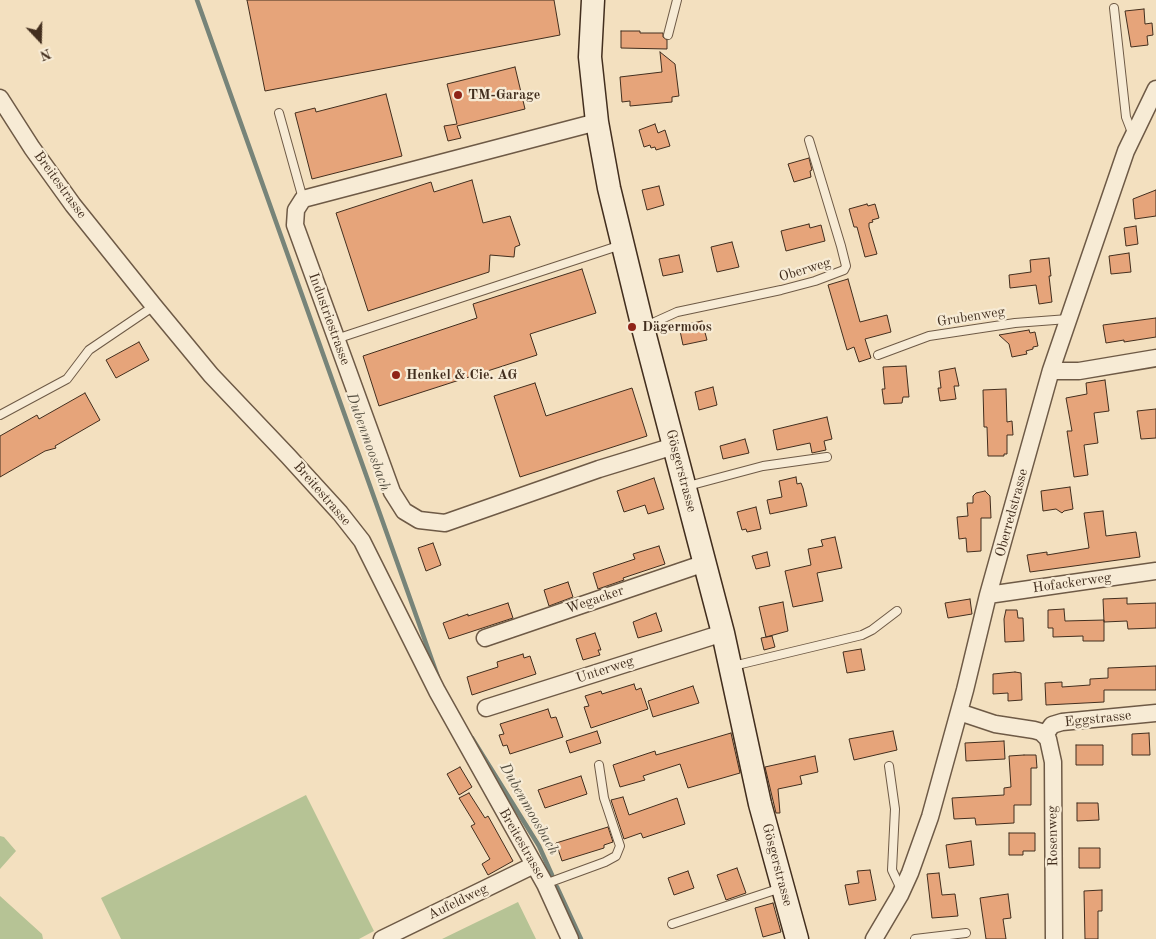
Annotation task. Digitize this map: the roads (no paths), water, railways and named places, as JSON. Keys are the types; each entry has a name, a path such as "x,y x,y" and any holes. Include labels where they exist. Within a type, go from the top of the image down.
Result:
{"main road":[{"name":"Gösgerstrasse","path":"593,0 590,57 597,122 610,188 643,328 723,633 760,804 797,939"}],"street":[{"name":"Oberredstrasse","path":"878,938 902,891 930,817 959,712 988,595 1052,371 1114,186 1134,133 1156,89"},
{"name":"Breitestrasse","path":"0,98 73,206 154,306 211,375 340,513 362,541 437,691 545,884 570,939"},
{"path":"303,199 597,122"},
{"name":"Industriestrasse","path":"303,199 296,210 295,225 392,492 404,511 419,520 444,523 599,469 674,446"},
{"path":"1052,371 1078,371 1156,358"},
{"name":"Wegacker","path":"485,638 704,562"},
{"name":"Hofackerweg","path":"988,595 1156,571"},
{"name":"Unterweg","path":"486,708 723,633"},
{"path":"959,712 995,724 1034,730 1045,735"},
{"name":"Eggstrasse","path":"1045,735 1052,725 1062,722 1156,713"},
{"name":"Rosenweg","path":"1045,735 1050,744 1053,762 1054,939"},
{"name":"Aufeldweg","path":"382,939 534,865"}],"lane":[{"path":"668,35 677,0"},
{"path":"1114,8 1126,117 1134,133"},
{"path":"279,113 303,199"},
{"name":"Oberweg","path":"643,328 677,312 782,290 815,281 844,270 846,266 841,246 809,140"},
{"path":"336,339 623,244"},
{"path":"0,415 67,379 89,350 154,306"},
{"name":"Grubenweg","path":"878,356 929,336 1015,323 1070,319"},
{"path":"685,487 763,466 828,458"},
{"path":"730,666 852,638 872,630 897,611"},
{"path":"545,884 605,862 616,856 620,846 604,798 599,765"},
{"path":"889,766 895,808 892,870 902,891"},
{"path":"672,924 783,887"},
{"path":"915,939 966,933"}],"waterway":[{"name":"Dubenmoosbach","path":"197,0 438,677"},
{"name":"Dubenmoosbach","path":"472,738 539,846 552,875"},
{"name":"Dubenmoosbach","path":"557,887 581,939"}],"place":[{"name":"TM-Garage","path":"458,95"},
{"name":"Dägermoos","path":"632,327"},
{"name":"Henkel & Cie. AG","path":"396,375"}]}
